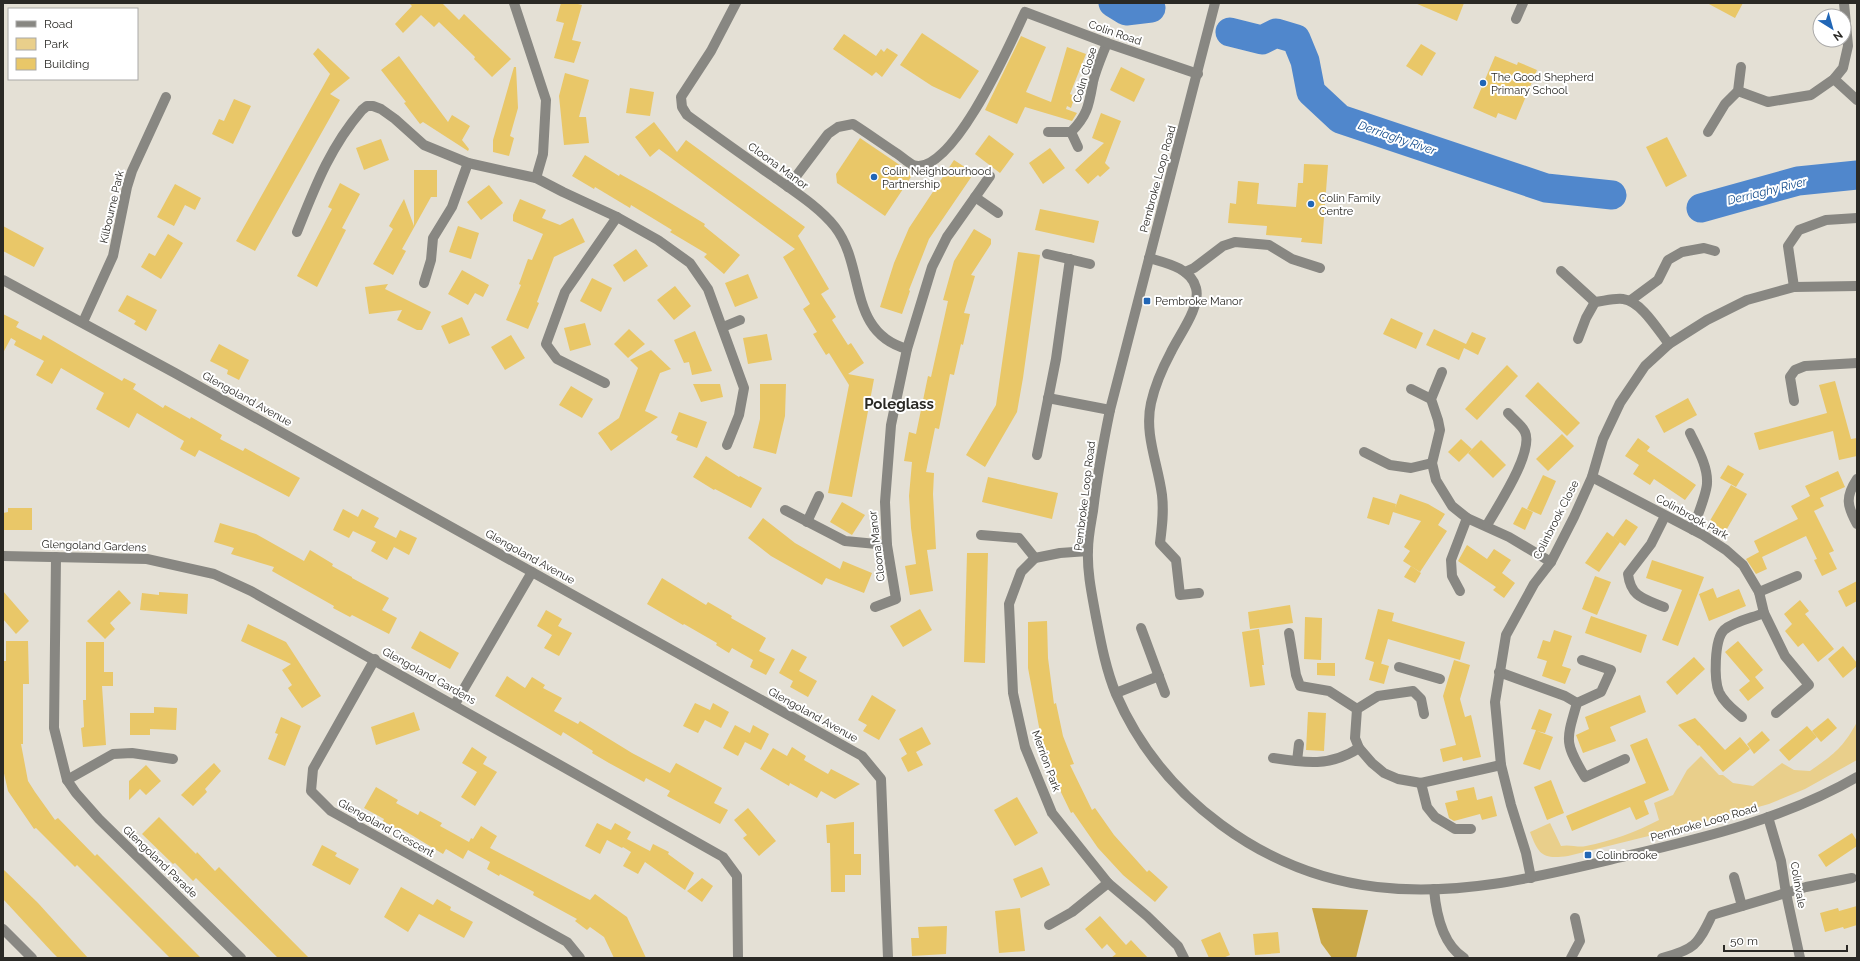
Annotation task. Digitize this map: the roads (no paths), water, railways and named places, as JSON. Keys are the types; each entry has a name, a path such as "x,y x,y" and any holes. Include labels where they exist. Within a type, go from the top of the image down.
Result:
{"street":[{"path":"514,3 546,100 543,154 536,178"},
{"name":"Cloona Manor","path":"736,3 711,51 681,97 682,107 687,115 788,187 815,208 835,227 847,248 862,308 879,334 898,346 906,349"},
{"name":"Pembroke Loop Road","path":"1215,3 1198,74 1110,410 1102,448 1088,551 1092,594 1098,625 1105,659 1116,693 1143,742 1174,783 1208,815 1256,848 1302,870 1335,880 1380,888 1434,889 1471,887 1531,878 1687,842 1768,818 1798,807 1857,778"},
{"path":"1516,19 1523,3"},
{"path":"1738,91 1768,102 1811,95 1834,79 1842,68 1848,46 1844,3"},
{"name":"Colin Road","path":"788,187 828,134 838,127 853,124 914,165 929,164 946,151 974,112 995,74 1025,12 1107,43 1198,74"},
{"name":"Colin Close","path":"1070,132 1079,124 1087,109 1098,66 1107,43"},
{"path":"1708,132 1725,104 1738,91 1741,67"},
{"path":"1834,79 1855,99"},
{"name":"Kilbourne Park","path":"83,322 114,256 127,187 132,171 166,98"},
{"path":"297,232 323,169 358,115 367,106 373,106 381,109 395,119 424,145 468,163 536,178 617,217 658,240 690,263 708,289 744,388 739,415 728,445"},
{"path":"1048,132 1070,132 1078,148"},
{"path":"424,283 431,260 433,238 452,207 468,163"},
{"name":"Cloona Manor","path":"875,607 896,599 887,545 885,502 891,425 906,349 932,267 947,237 990,176"},
{"path":"975,197 998,213"},
{"path":"605,383 558,359 546,344 565,292 617,217"},
{"path":"1794,287 1788,246 1799,230 1826,220 1857,218"},
{"path":"1185,272 1194,268 1223,246 1235,242 1268,245 1292,259 1320,268"},
{"path":"1631,300 1658,280 1668,260 1682,252 1704,248 1715,251"},
{"path":"1047,254 1090,264"},
{"path":"1149,258 1176,267 1185,272 1196,288 1196,299 1191,314 1173,347 1160,378 1152,402 1149,424 1162,495 1163,517 1160,543 1176,560 1180,595 1199,593"},
{"path":"1037,455 1056,359 1070,259"},
{"path":"1561,271 1595,302 1623,299 1631,300 1638,305 1669,344"},
{"name":"Glengoland Avenue","path":"3,280 83,322 862,756 881,779 888,958"},
{"name":"Colinbrook Close","path":"1531,878 1526,853 1501,765 1495,702 1499,672 1506,635 1514,617 1534,584 1551,562 1592,477 1603,439 1620,402 1645,366 1669,344 1707,320 1747,300 1794,287 1857,286"},
{"path":"1578,339 1586,318 1595,302"},
{"path":"723,327 740,320"},
{"path":"1794,401 1790,377 1795,370 1806,366 1857,363"},
{"path":"1442,372 1431,399 1440,430 1432,463 1436,480 1444,494 1452,506 1468,518 1487,525 1551,562"},
{"path":"1411,389 1431,399"},
{"path":"1048,398 1110,410"},
{"path":"1487,525 1524,458 1527,445 1525,432 1508,413"},
{"path":"1690,433 1704,464 1707,483 1705,494 1693,530"},
{"path":"1364,452 1390,465 1411,468 1432,463"},
{"name":"Colinbrook Park","path":"1592,477 1693,530 1726,550 1743,564 1760,592 1764,613 1785,656 1809,685 1776,713"},
{"path":"1857,478 1849,493 1849,508 1857,524"},
{"path":"807,522 819,496"},
{"path":"785,510 845,541 887,545"},
{"path":"1664,607 1636,595 1630,586 1628,574 1651,544 1665,516"},
{"path":"1460,591 1452,576 1451,560 1468,518"},
{"path":"981,535 1019,538 1035,558 1060,553 1088,551"},
{"name":"Glengoland Gardens","path":"3,556 146,559 214,574 251,591 455,704 723,857 736,876 738,958"},
{"name":"Glengoland Parade","path":"56,557 54,728 67,780 76,793 99,819 241,958"},
{"name":"Merrion Park","path":"1035,558 1021,572 1009,604 1013,693 1025,747 1052,813 1108,883 1178,946 1184,958"},
{"path":"455,704 532,572"},
{"path":"1760,592 1797,576"},
{"path":"1742,717 1719,693 1716,683 1718,640 1725,629 1764,613"},
{"path":"1141,628 1166,693"},
{"path":"1289,633 1296,675 1300,686 1329,691 1357,709"},
{"name":"Glengoland Crescent","path":"375,659 313,769 310,791 330,812 567,942 580,958"},
{"path":"1582,660 1611,670 1601,692 1577,703 1569,730 1568,744 1572,755 1585,777 1625,759"},
{"path":"1399,667 1440,679"},
{"path":"1499,672 1565,696 1577,703"},
{"path":"1413,691 1420,674"},
{"path":"1116,693 1159,676"},
{"path":"1357,709 1378,696 1413,691 1421,698 1424,714"},
{"path":"1357,709 1355,738 1359,748 1372,763 1384,773 1398,779 1421,783 1501,765"},
{"path":"1297,762 1299,744"},
{"path":"1273,758 1297,762 1320,763 1346,757 1359,748"},
{"path":"67,780 113,754 132,753 173,759"},
{"path":"1421,783 1427,807 1435,817 1455,829 1471,829"},
{"name":"Colinvale","path":"1768,818 1781,861 1786,893 1800,958"},
{"path":"1734,877 1742,906"},
{"path":"1662,958 1683,952 1696,943 1712,915 1786,893 1852,878"},
{"path":"1049,925 1072,912 1108,883"},
{"path":"1434,889 1436,911 1443,931 1458,954 1464,958"},
{"path":"1571,958 1580,941 1575,918"},
{"path":"3,929 32,958"}],"waterway":[{"name":"Derriaghy River","path":"1113,3 1126,11 1151,8"},
{"name":"Derriaghy River","path":"1230,32 1262,40 1276,33 1296,39 1305,61 1311,92 1340,119 1546,188 1612,195"},
{"name":"Derriaghy River","path":"1701,208 1798,181 1857,175"}],"place":[{"name":"The Good Shepherd Primary School","path":"1483,83"},
{"name":"Colin Neighbourhood Partnership","path":"874,177"},
{"name":"Colin Family Centre","path":"1311,204"},
{"name":"Pembroke Manor","path":"1147,301"},
{"name":"Colinbrooke","path":"1588,855"}],"district":[{"name":"Poleglass","path":"899,404"}]}
